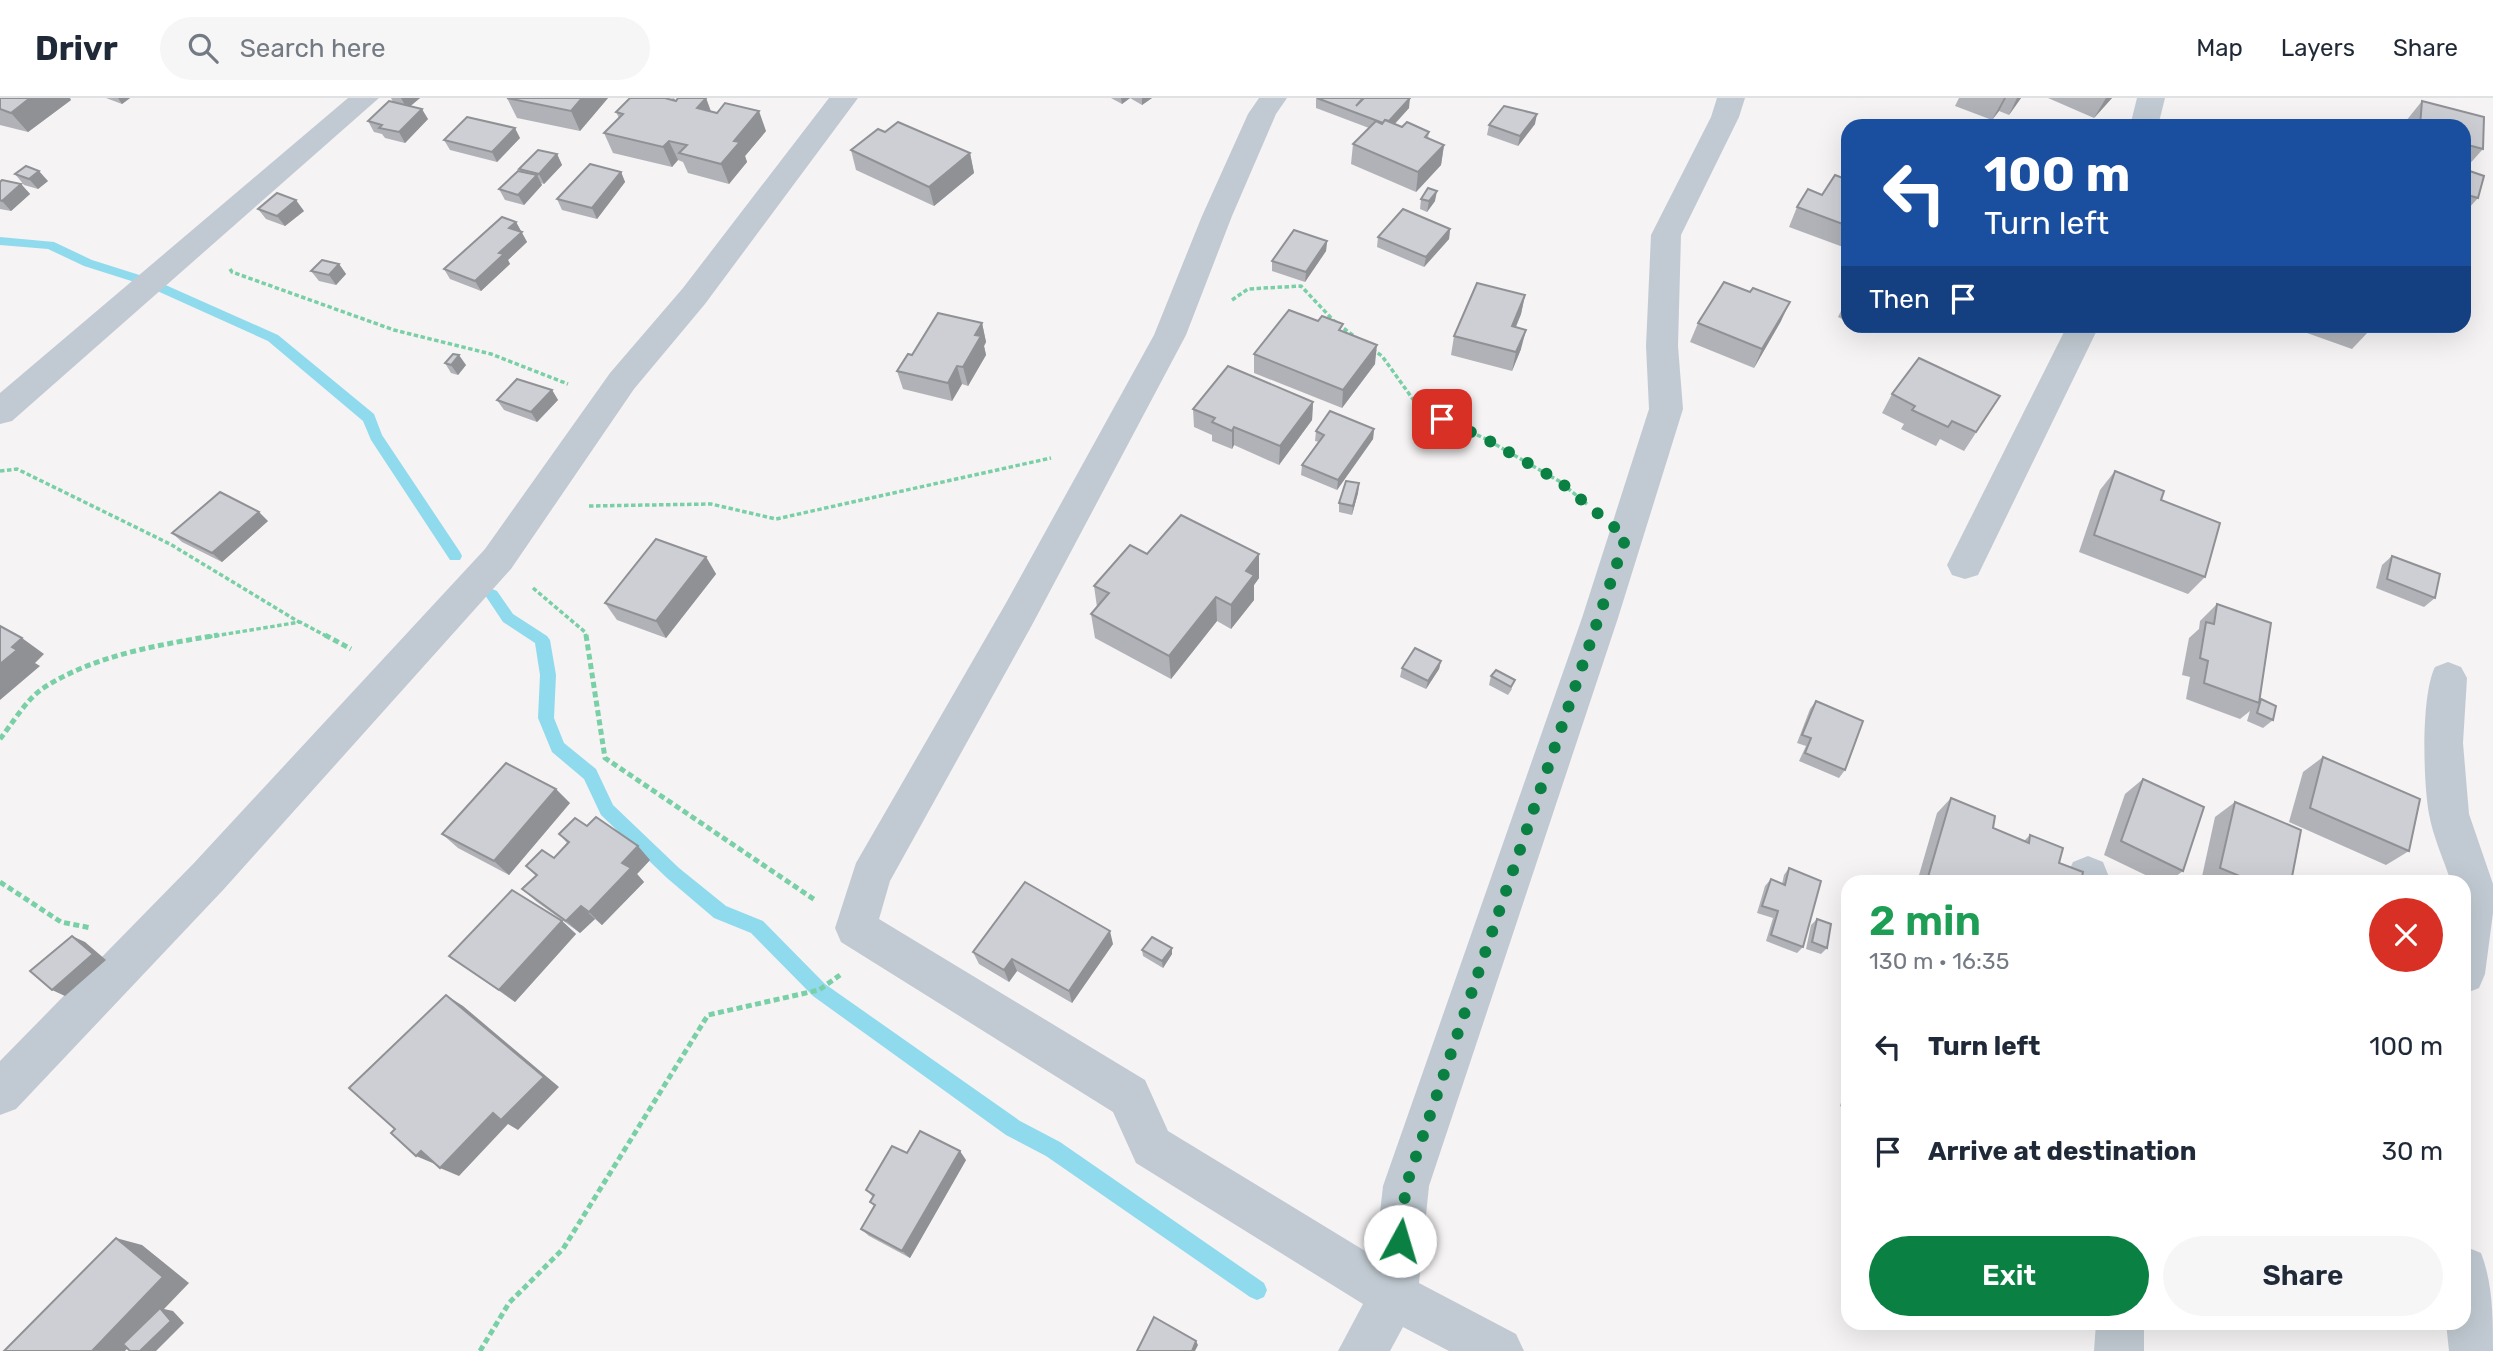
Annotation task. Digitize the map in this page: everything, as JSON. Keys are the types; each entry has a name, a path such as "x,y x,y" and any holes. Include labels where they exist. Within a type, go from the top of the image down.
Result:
{"street":[{"path":"0,412 365,98"},
{"path":"0,1093 150,938 498,559 608,400 694,296 844,98"},
{"path":"1273,98 1262,114 1228,190 1170,335 1019,614 871,876 869,936 1129,1096 1152,1147 1394,1296 1499,1351"},
{"path":"1363,1351 1394,1296 1406,1186 1626,537 1666,409 1662,346 1666,235 1726,117 1731,98"},
{"path":"2146,119 2151,98"},
{"path":"1965,565 2080,333"},
{"path":"2448,678 2444,743 2449,814 2469,875"},
{"path":"2471,880 2475,892 2471,922"},
{"path":"2471,1327 2474,1351"},
{"path":"2119,1351 2120,1330"}],"path":[{"path":"220,221 218,242 232,272 394,330 491,354 608,400"},
{"path":"1170,335 1194,325 1248,289 1301,286 1334,321 1382,356 1420,409 1486,439 1559,481 1626,537"},
{"path":"536,506 711,504 776,519 1048,460 1059,453"},
{"path":"0,471 16,468 170,544 300,622 396,671"},
{"path":"480,1351 509,1303 563,1249 708,1015 819,990 869,936 605,758 585,632 498,559"},
{"path":"0,739 40,690 79,670 147,647 300,622"},
{"path":"0,882 61,922 150,938"}],"building":[{"path":"0,98 30,98 11,113 0,109"},
{"path":"507,98 582,98 571,111"},
{"path":"630,98 665,98 676,101 678,98 706,98 697,108 717,113 725,103 759,111 734,141 740,142 721,164 679,153 687,145 669,141 663,147 604,133 623,114 616,112"},
{"path":"1317,98 1363,98 1356,106 1364,98 1410,98 1389,121 1385,120 1383,123"},
{"path":"389,101 422,109 399,132 379,128 382,125 368,121"},
{"path":"2422,101 2484,117 2483,149 2471,146 2471,119 2421,119"},
{"path":"1504,106 1537,114 1520,136 1489,125"},
{"path":"467,117 515,128 492,152 444,140"},
{"path":"1385,120 1402,127 1407,122 1429,132 1425,137 1444,145 1418,172 1353,144 1376,121 1382,124"},
{"path":"898,122 970,153 929,187 851,150 878,129 885,132"},
{"path":"538,150 557,154 539,174 519,169"},
{"path":"590,164 621,172 592,208 557,199"},
{"path":"26,166 39,171 29,179 15,174"},
{"path":"518,171 537,175 518,195 499,189"},
{"path":"2471,171 2484,176 2478,198 2471,196"},
{"path":"1835,175 1841,177 1841,223 1797,207 1808,189 1822,195"},
{"path":"2,180 21,184 2,201 0,182"},
{"path":"1428,188 1437,191 1429,201 1421,199"},
{"path":"277,193 296,200 277,216 258,209"},
{"path":"1403,209 1450,229 1426,257 1378,237"},
{"path":"502,217 516,222 509,228 522,232 499,253 504,254 475,281 444,269"},
{"path":"1294,230 1327,241 1306,272 1272,261"},
{"path":"322,260 339,264 329,275 311,271"},
{"path":"1724,282 1750,292 1753,288 1790,302 1762,349 1698,323"},
{"path":"1477,283 1525,295 1512,326 1526,330 1516,352 1454,336"},
{"path":"1289,310 1318,321 1322,316 1343,324 1339,330 1377,345 1343,390 1254,354"},
{"path":"938,313 982,323 975,335 981,336 963,367 957,366 948,383 897,371 908,354 912,355"},
{"path":"453,354 459,355 451,365 445,363"},
{"path":"1919,358 2000,396 1976,432 1952,421 1948,427 1912,410 1915,406 1892,394"},
{"path":"1228,366 1313,402 1280,446 1234,427 1232,431 1212,422 1215,418 1193,409"},
{"path":"517,379 552,390 531,412 497,400"},
{"path":"1330,411 1374,429 1338,480 1302,465 1324,435 1316,431"},
{"path":"2115,471 2164,491 2161,500 2220,523 2205,577 2094,535"},
{"path":"1346,481 1359,483 1353,506 1339,503"},
{"path":"220,492 259,512 212,553 172,533"},
{"path":"1181,515 1259,554 1246,571 1254,575 1231,605 1216,597 1169,656 1091,614 1109,593 1094,586 1130,545 1147,554"},
{"path":"656,539 706,557 656,621 605,603"},
{"path":"2392,556 2440,574 2435,598 2387,579"},
{"path":"2217,604 2271,623 2259,703 2204,683 2208,661 2200,658 2206,622 2214,624"},
{"path":"0,626 22,638 12,647 17,650 0,664"},
{"path":"1415,648 1441,661 1428,681 1402,668"},
{"path":"1496,670 1515,680 1511,687 1491,676"},
{"path":"2261,699 2276,706 2273,720 2257,713"},
{"path":"1816,701 1863,721 1845,770 1805,753 1811,738 1802,735"},
{"path":"2323,757 2420,799 2409,851 2310,808"},
{"path":"506,763 556,789 494,861 442,834"},
{"path":"2143,779 2204,807 2183,871 2121,841"},
{"path":"1951,798 1995,816 1993,828 2029,843 2030,835 2063,848 2059,863 2083,872 2082,875 1929,875"},
{"path":"2235,802 2301,830 2292,875 2237,875 2220,868"},
{"path":"596,817 638,846 622,863 631,868 589,912 581,906 566,921 522,889 537,875 526,866 542,850 554,858 569,842 559,834 575,818 587,826"},
{"path":"1789,868 1821,881 1803,947 1771,935 1778,911 1762,906 1771,879 1785,885"},
{"path":"1025,882 1110,931 1069,991 1012,959 1004,970 973,952"},
{"path":"512,890 562,921 499,990 449,956"},
{"path":"1817,919 1831,924 1827,948 1812,942"},
{"path":"72,936 93,954 52,990 30,971"},
{"path":"1152,937 1172,948 1162,961 1142,950"},
{"path":"446,995 544,1077 501,1120 493,1113 440,1168 421,1151 416,1156 391,1133 395,1129 349,1088"},
{"path":"920,1131 960,1151 902,1251 861,1229 875,1205 870,1202 874,1195 866,1190 892,1146 907,1153"},
{"path":"116,1238 163,1277 92,1351 4,1351"},
{"path":"160,1308 171,1321 140,1351 130,1351 123,1344"},
{"path":"1154,1317 1196,1341 1192,1351 1137,1351"}],"waterway":[{"path":"0,241 50,245 88,263 148,282 273,338 369,418 376,436 455,556"},
{"path":"492,595 508,618 542,640 548,675 546,718 558,747 590,774 607,810 673,873 720,912 757,927 819,990 1013,1128 1053,1149 1257,1290"}],"route":[{"path":"1400,1241 1406,1186 1626,537 1559,481 1486,439 1442,419"}]}
